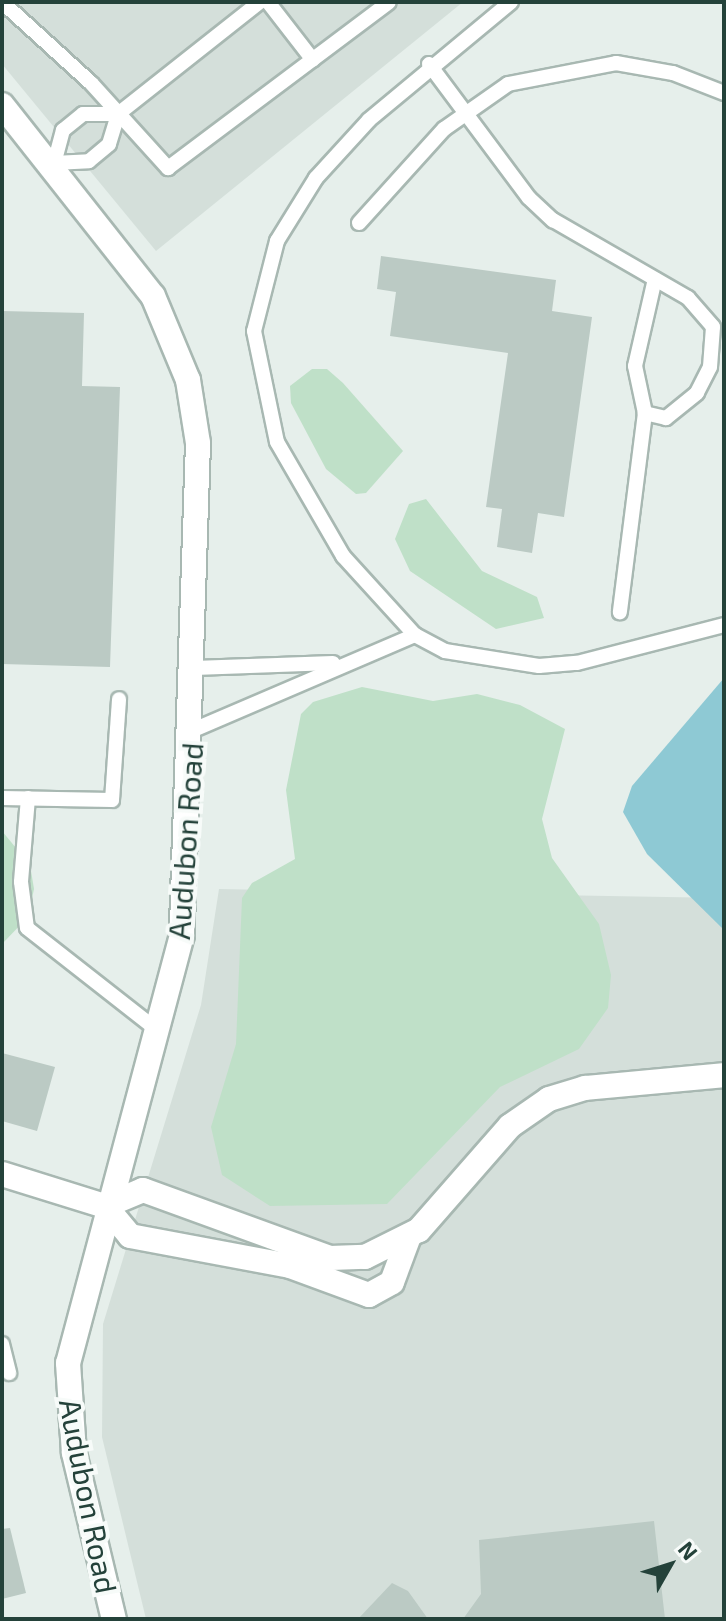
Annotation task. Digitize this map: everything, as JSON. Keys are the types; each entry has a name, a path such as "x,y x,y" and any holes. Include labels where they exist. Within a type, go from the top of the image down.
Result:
{"street":[{"name":"Audubon Road","path":"2,105 54,163 153,296 188,380 200,493 184,916 157,1030 73,1326 67,1393 114,1619"},
{"path":"105,1206 143,1190 328,1268 363,1294 380,1292 394,1278 408,1239 510,1126 549,1099 585,1088 724,1075"},
{"path":"2,1174 105,1206 130,1236 328,1268 374,1255 408,1239"}],"lane":[{"path":"2,2 118,114 158,165 171,168 389,2"},
{"path":"118,114 83,114 63,130 54,163 89,161 109,144 118,114 260,2"},
{"path":"268,2 313,60"},
{"path":"511,2 429,64 342,148 293,210 268,266 254,331 267,410 294,477 343,556 415,635 445,651 539,666 611,657 724,625"},
{"path":"359,223 462,113 529,77 616,63 673,73 724,92"},
{"path":"429,64 462,113 553,220 655,279 703,311 715,340 692,398 666,418 645,413"},
{"path":"620,612 645,413 635,366 655,279"},
{"path":"191,731 338,663 415,635"},
{"path":"194,668 338,663"},
{"path":"2,798 112,800 119,699"},
{"path":"28,798 21,882 27,928 157,1030"},
{"path":"2,1344 9,1373"}],"shaded area":[{"path":"2,2 463,2 156,251 2,64"},
{"path":"219,889 724,898 724,1619 146,1619 102,1437 103,1324 201,1005"}],"green space":[{"path":"312,369 327,369 343,383 403,451 366,493 356,494 326,469 291,403 290,386"},
{"path":"426,499 482,571 537,597 544,618 496,629 410,571 395,539 409,504"},
{"path":"362,687 433,701 477,694 520,705 565,729 542,819 552,858 599,924 611,975 608,1008 579,1049 500,1087 387,1204 270,1206 222,1175 211,1127 236,1044 242,898 252,883 295,859 286,790 301,714 313,702"},
{"path":"2,831 30,865 34,889 28,917 2,944"}],"water":[{"path":"724,678 724,930 647,854 623,812 632,786"}],"building":[{"path":"381,256 556,280 552,311 592,317 564,517 538,513 532,553 497,547 502,509 486,507 508,353 390,336 396,292 377,289"},
{"path":"2,311 84,313 82,386 120,387 110,667 2,664"},
{"path":"2,1053 55,1067 37,1131 2,1121"},
{"path":"654,1521 665,1619 463,1619 481,1594 479,1540"},
{"path":"10,1528 26,1593 2,1599 2,1529"},
{"path":"392,1583 408,1591 428,1619 358,1619"}]}
